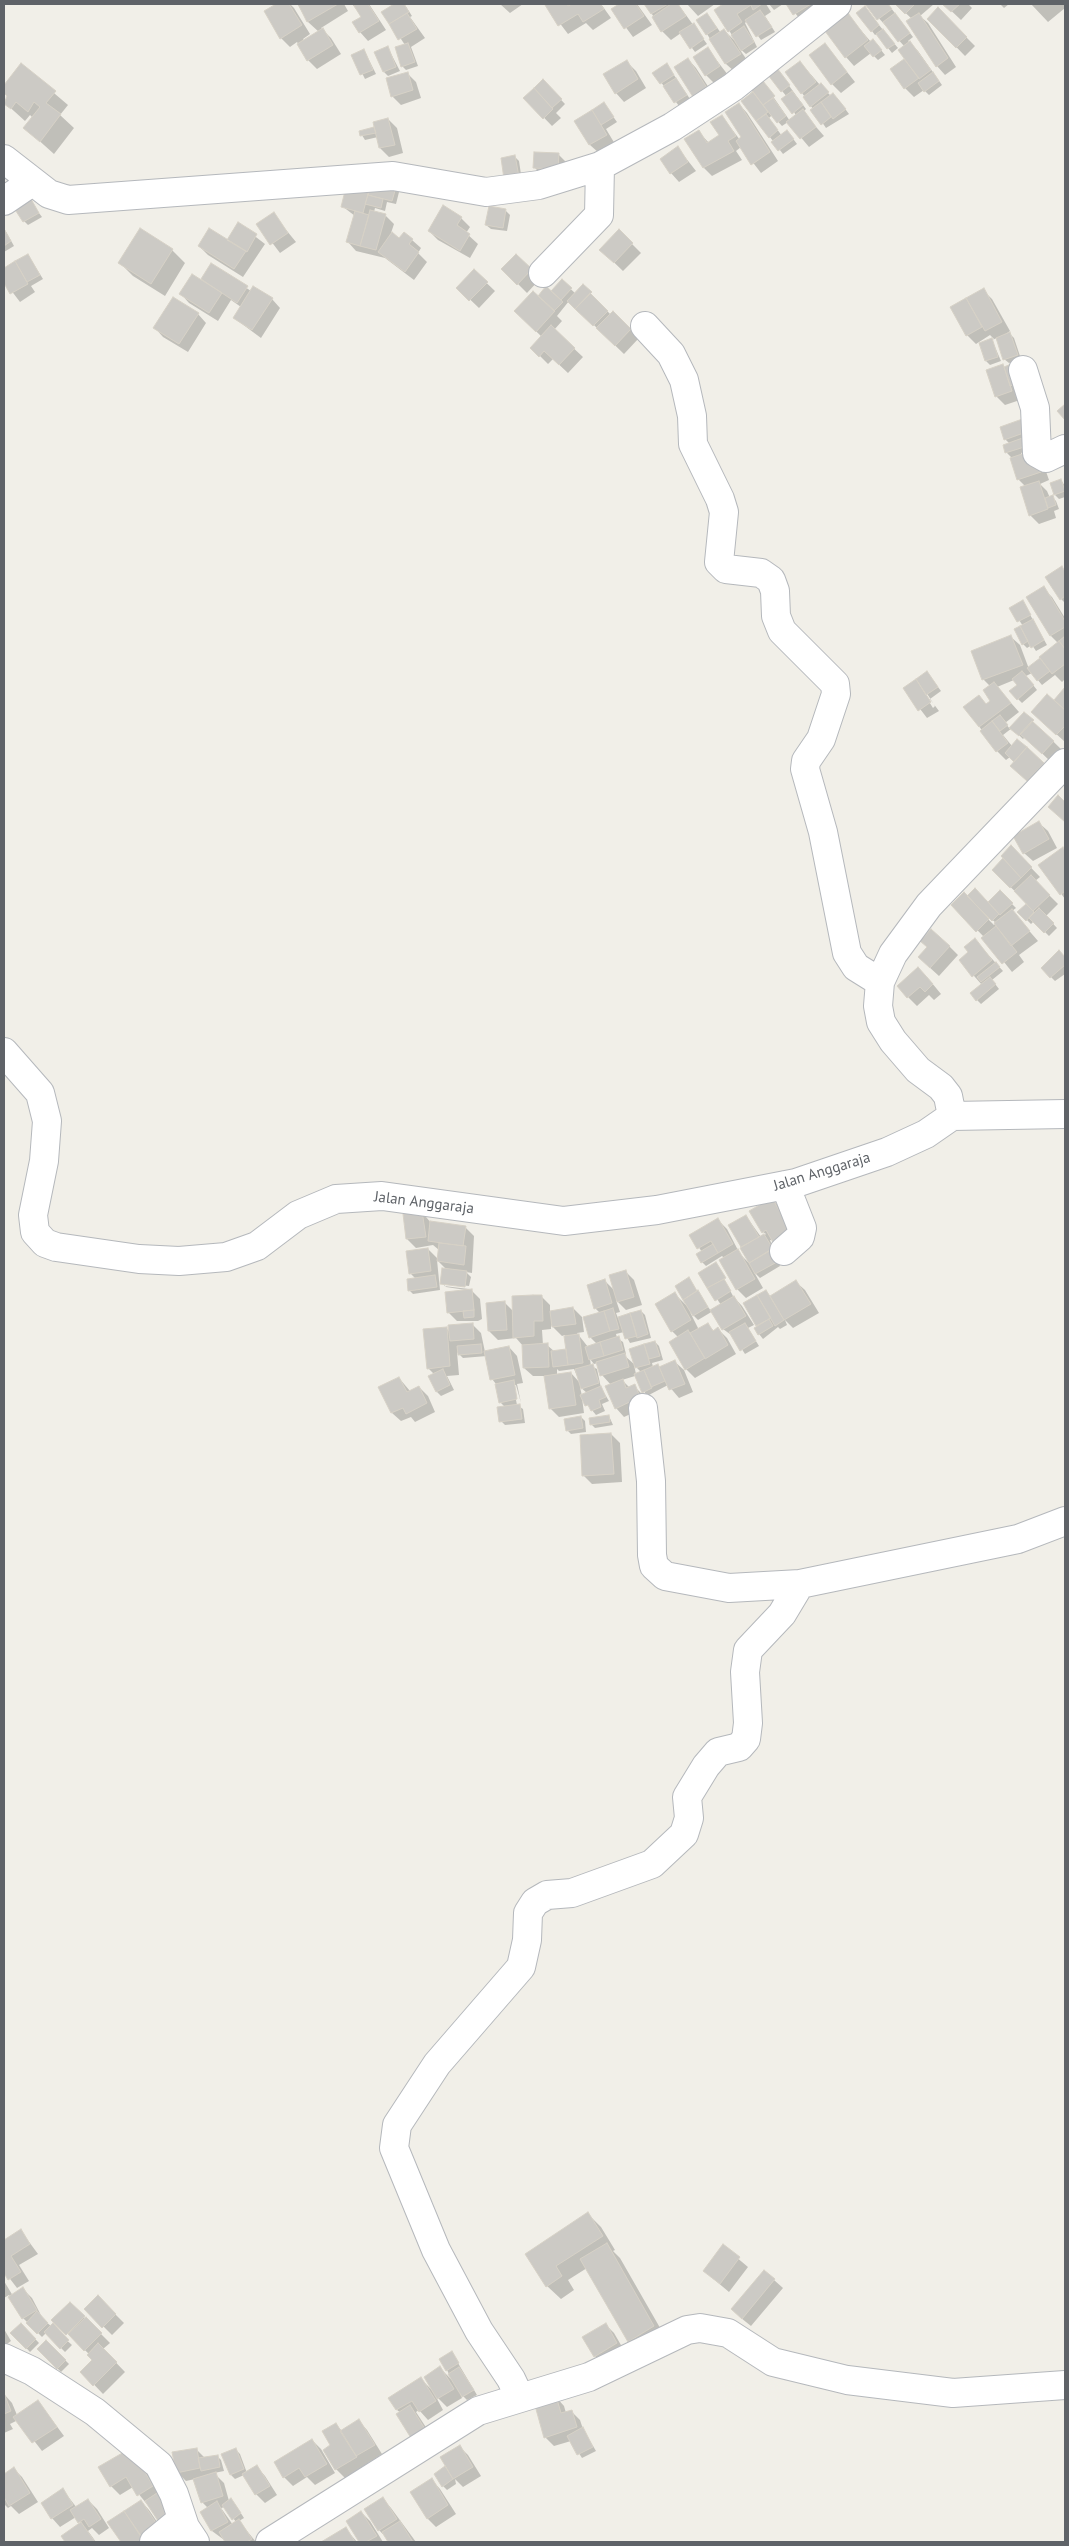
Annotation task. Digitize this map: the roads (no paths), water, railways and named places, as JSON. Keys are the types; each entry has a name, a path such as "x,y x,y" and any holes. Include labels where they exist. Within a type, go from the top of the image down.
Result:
{"street":[{"path":"4,159 50,194 68,200 393,176 486,192 539,185 600,166 672,127 733,87 837,4"},
{"path":"543,274 600,215 600,166"},
{"path":"4,201 32,182"},
{"path":"645,326 671,354 684,380 693,420 692,444 720,499 724,512 719,562 726,570 761,573 771,580 775,591 776,616 782,631 835,684 836,694 820,739 806,761 805,769 823,832 847,953 856,967 880,982"},
{"path":"1023,370 1035,408 1038,453 1046,458 1065,449"},
{"path":"1065,763 929,905 893,954 880,982 878,1006 881,1022 899,1048 918,1070 942,1087 948,1096 952,1116 1065,1114"},
{"name":"Jalan Anggaraja","path":"4,1052 40,1093 47,1121 44,1161 33,1225 35,1232 45,1243 56,1247 147,1259 179,1261 226,1257 257,1246 298,1215 336,1199 382,1196 564,1221 657,1210 785,1185 887,1152 926,1134 952,1116"},
{"path":"784,1250 800,1237 802,1228 785,1185"},
{"path":"643,1408 651,1481 652,1556 654,1566 666,1576 729,1588 800,1584 1018,1539 1065,1521"},
{"path":"520,2398 511,2379 479,2331 436,2250 394,2148 397,2125 437,2064 521,1967 527,1940 528,1913 535,1902 547,1895 572,1892 652,1864 684,1834 689,1818 688,1798 706,1766 718,1752 739,1747 746,1739 748,1723 745,1672 748,1650 782,1614 800,1584"},
{"path":"274,2541 478,2411 589,2377 686,2330 700,2328 728,2333 772,2362 847,2380 953,2393 1065,2385"},
{"path":"4,2358 32,2371 95,2412 130,2439 159,2465 174,2494 188,2531 154,2542"}]}
